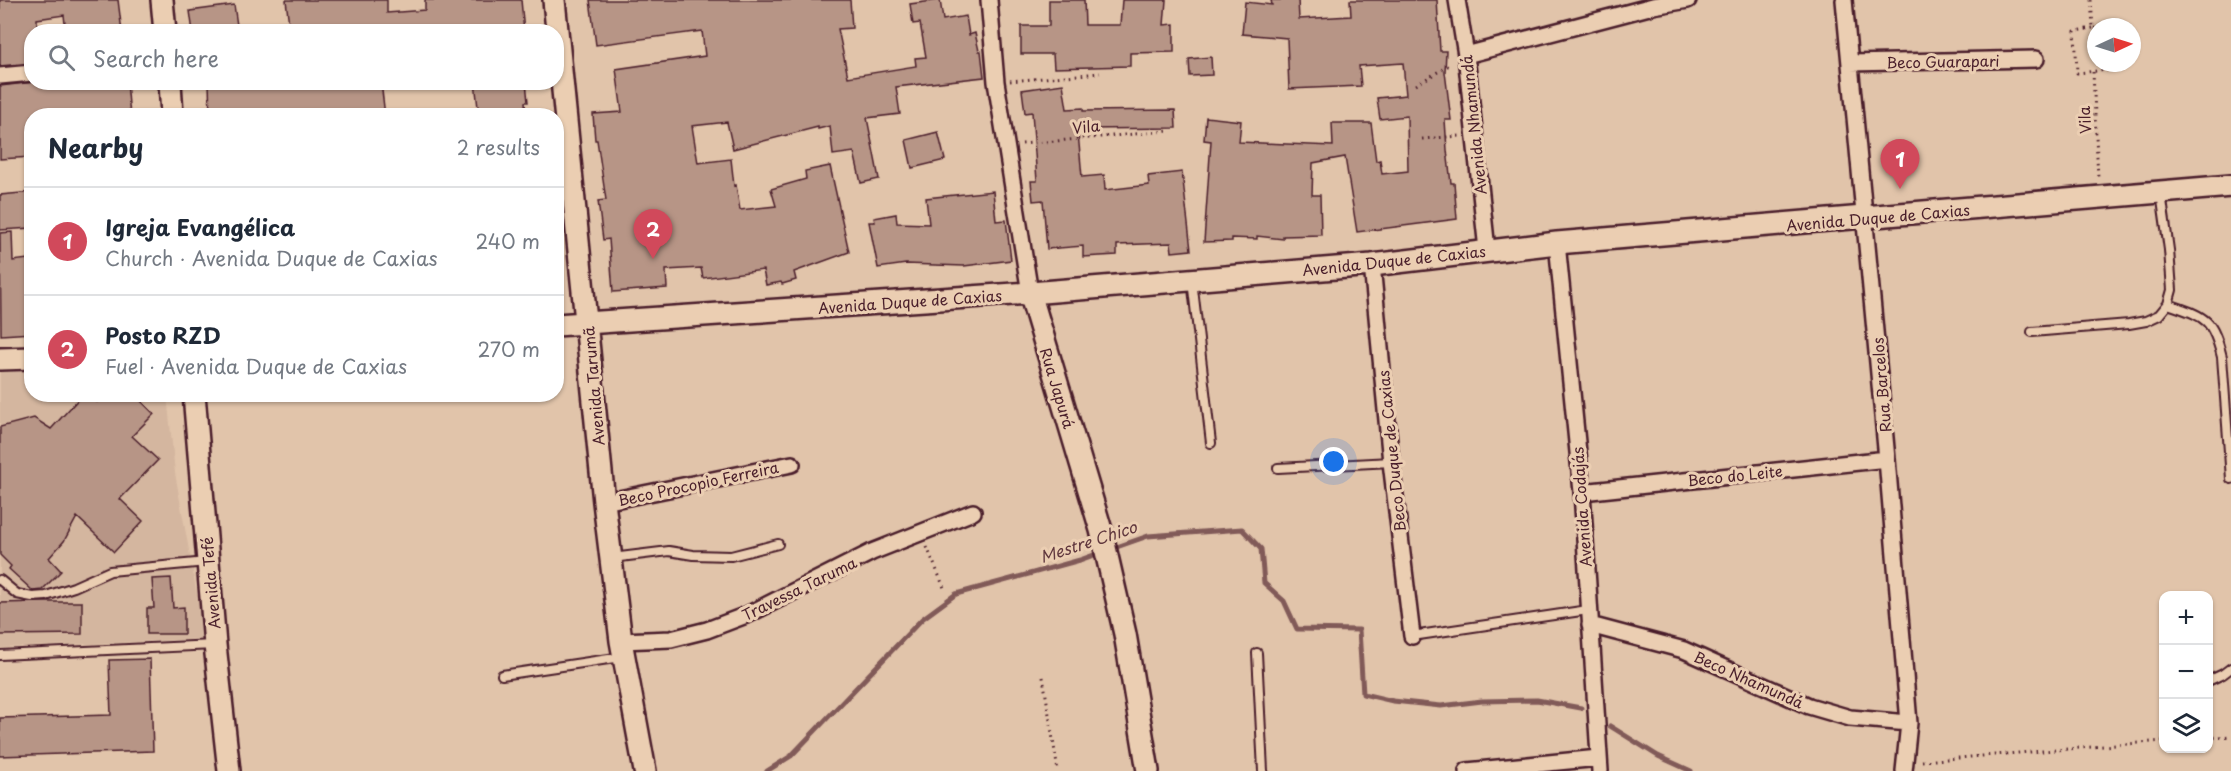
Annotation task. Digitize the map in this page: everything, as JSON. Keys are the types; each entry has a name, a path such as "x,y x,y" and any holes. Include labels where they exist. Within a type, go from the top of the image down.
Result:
{"street":[{"path":"162,0 164,24"},
{"name":"Avenida Tarumã","path":"554,0 556,24"},
{"name":"Rua Japurá","path":"989,0 996,82 1030,293 1101,530 1125,634 1148,771"},
{"name":"Avenida Nhamundá","path":"1457,0 1466,55 1487,250"},
{"path":"1466,55 1653,6 1688,0"},
{"name":"Rua Barcelos","path":"1844,0 1909,723 1905,767"},
{"name":"Beco Guarapari","path":"1850,63 2036,59"},
{"path":"0,76 24,74"},
{"path":"170,90 172,108"},
{"name":"Avenida Tarumã","path":"563,90 604,502 622,649 645,771"},
{"name":"Avenida Duque de Caxias","path":"564,324 1030,293 1372,265 1557,243 2231,186"},
{"name":"Avenida Codajás","path":"1557,243 1582,492 1599,765"},
{"name":"Beco Duque de Caxias","path":"1372,265 1391,462 1412,636"},
{"path":"0,358 24,358"},
{"name":"Avenida Tefé","path":"195,402 215,645 229,771"},
{"name":"Beco do Leite","path":"1582,492 1887,459"},
{"name":"Beco Procopio Ferreira","path":"604,502 792,464"},
{"name":"Travessa Taruma","path":"622,649 707,630 749,614 872,552 973,512"},
{"name":"Beco Nhamundá","path":"1589,618 1684,650 1809,706 1850,718 1909,723"},
{"path":"1467,771 1599,765"}],"lane":[{"path":"2032,332 2146,321 2159,315 2168,304 2172,290 2161,192"},
{"path":"1192,278 1211,442"},
{"path":"2168,304 2201,316 2211,325 2218,339 2222,357 2231,479"},
{"path":"1278,468 1391,462"},
{"path":"611,558 669,551 693,555 731,555 778,544"},
{"path":"0,580 17,594 32,597 46,596 74,587 110,571 208,562"},
{"path":"1412,636 1589,618"},
{"path":"0,655 215,645"},
{"path":"502,675 622,649"},
{"path":"1257,653 1263,771"},
{"path":"2213,679 2231,668"}],"path":[{"path":"2091,0 2093,18"},
{"path":"2087,29 2075,31 2077,73 2094,72"},
{"path":"1416,86 1466,55"},
{"name":"Vila","path":"2094,72 2099,197"},
{"path":"996,82 1100,73"},
{"name":"Vila","path":"1006,146 1169,131"},
{"path":"1422,139 1474,135"},
{"path":"920,533 945,590"},
{"path":"1042,677 1058,771"},
{"path":"2213,738 2231,736"},
{"path":"1905,767 2159,741"}],"shaded area":[{"path":"24,371 24,402 168,402 175,473 205,639 0,648 0,372"}],"building":[{"path":"0,0 118,0 121,24 65,24 64,15 37,19 37,24 24,24 24,64 0,66"},
{"path":"286,0 387,0 387,13 425,10 425,0 521,0 523,24 289,24"},
{"path":"590,0 850,0 852,28 838,29 848,77 916,66 915,58 926,57 920,23 913,24 910,4 940,0 943,20 966,16 969,35 975,33 979,51 981,51 984,77 896,87 900,114 867,118 879,179 861,183 854,152 833,155 830,126 733,149 727,122 692,126 698,163 731,159 740,210 776,206 771,189 806,179 805,171 830,166 849,252 794,272 796,280 782,284 781,282 766,285 763,270 703,278 701,268 666,270 667,288 613,292 609,239 603,240 598,201 606,200 597,140 595,140 593,114 622,112 616,69 705,56 702,31 596,45"},
{"path":"1049,0 1084,0 1085,25 1120,25 1122,0 1166,0 1164,25 1174,24 1174,52 1130,53 1130,66 1054,68 1053,54 1021,54 1021,26 1049,26"},
{"path":"1271,0 1298,0 1299,19 1351,16 1350,0 1437,0 1440,51 1446,51 1445,72 1451,120 1445,120 1457,219 1357,232 1345,157 1313,163 1312,195 1320,195 1321,235 1283,236 1283,239 1257,236 1257,239 1232,238 1232,241 1204,242 1211,141 1204,140 1206,117 1241,121 1239,142 1333,146 1332,123 1371,123 1376,161 1380,160 1382,174 1408,171 1407,116 1380,119 1377,98 1406,95 1403,63 1359,66 1361,86 1289,89 1287,38 1242,34 1245,2 1272,5"},
{"path":"234,5 237,24 192,24 190,11"},
{"path":"1211,57 1212,75 1190,76 1189,59"},
{"path":"24,83 24,90 128,90 129,108 24,108 24,158 0,159 0,86"},
{"path":"1063,84 1067,109 1083,108 1083,111 1175,110 1176,128 1085,129 1085,132 1078,133 1082,177 1104,175 1105,190 1149,185 1148,176 1182,172 1191,250 1172,252 1171,243 1117,245 1117,255 1083,257 1083,246 1047,249 1043,200 1033,201 1031,181 1037,181 1032,112 1025,113 1022,90"},
{"path":"209,90 382,90 384,108 210,108"},
{"path":"476,90 527,90 528,102 525,102 525,108 478,108"},
{"path":"938,132 945,160 912,168 906,140"},
{"path":"993,191 996,221 1006,220 1011,260 964,266 906,264 878,268 869,222 875,222 874,218 896,214 897,223 929,224 926,198"},
{"path":"24,193 24,228 0,230 0,195"},
{"path":"12,232 13,261 24,260 24,334 1,335 0,233"},
{"path":"76,402 142,402 154,414 132,436 158,460 120,499 143,521 114,552 77,517 64,541 49,558 61,571 42,590 33,591 9,569 11,566 0,555 0,427 34,418 51,429"},
{"path":"171,578 173,608 184,607 184,634 147,634 147,608 154,608 152,579"},
{"path":"82,602 82,634 0,635 0,603"},
{"path":"150,659 153,751 0,756 0,718 111,715 109,660"}],"waterway":[{"name":"Mestre Chico","path":"1111,549 1148,536 1242,529 1261,549 1264,583 1284,601 1297,629 1359,630 1363,694 1393,701 1441,706 1482,701 1537,700 1581,708"},
{"name":"Mestre Chico","path":"767,771 791,756 922,619 956,594 1102,552"},
{"name":"Mestre Chico","path":"1610,726 1658,756 1691,771"}],"place":[{"name":"Igreja Evangélica","path":"1900,189"},
{"name":"Posto RZD","path":"653,259"}]}
